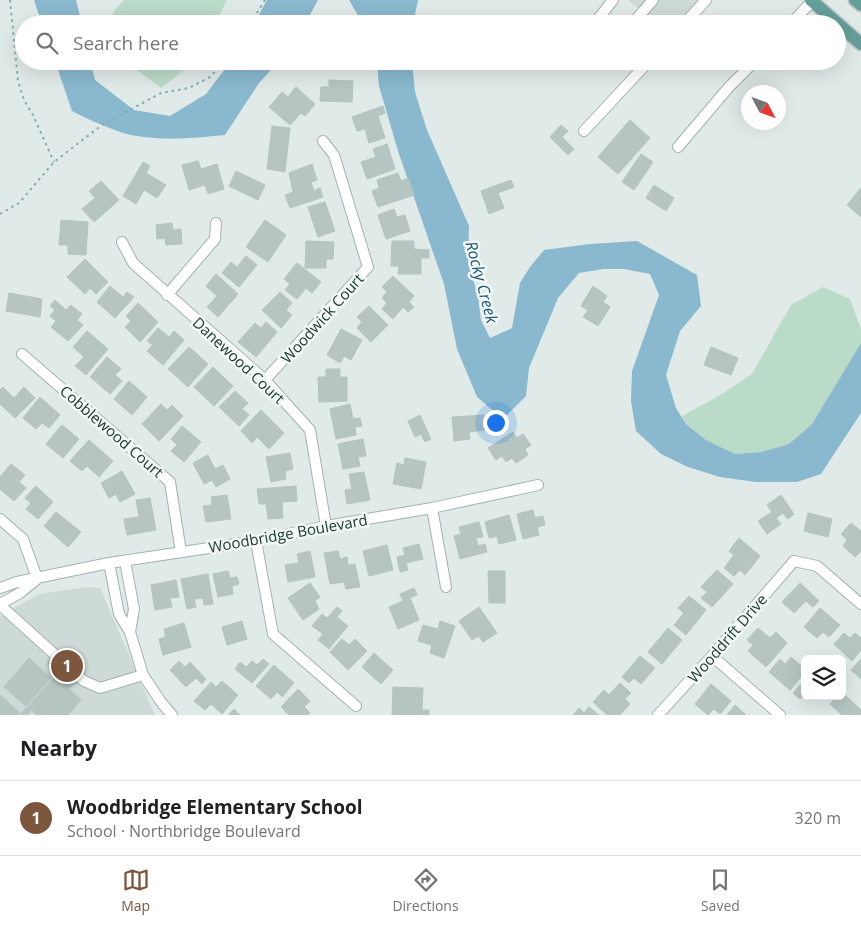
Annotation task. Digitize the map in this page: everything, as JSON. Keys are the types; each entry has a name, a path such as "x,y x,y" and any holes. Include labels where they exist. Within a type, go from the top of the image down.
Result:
{"main road":[{"path":"812,1 828,15"},
{"path":"846,31 861,44"}],"street":[{"path":"601,15 613,0"},
{"path":"640,15 653,0"},
{"path":"692,15 706,0"},
{"path":"799,15 812,1"},
{"path":"584,131 641,70"},
{"path":"678,147 746,70"},
{"name":"Woodwick Court","path":"266,380 368,268 334,155 323,141"},
{"path":"167,295 215,239 216,223"},
{"name":"Danewood Court","path":"122,242 133,263 167,295 266,380 310,430 326,526"},
{"name":"Cobblewood Court","path":"22,354 170,482 181,552"},
{"name":"Woodbridge Boulevard","path":"0,588 17,582 108,563 256,541 326,526 432,508 538,485"},
{"path":"432,508 446,587"},
{"path":"0,519 23,539 37,578"},
{"path":"256,541 273,634 356,706"},
{"path":"125,561 134,608 130,632"},
{"name":"Wooddrift Drive","path":"658,715 794,561 817,566 861,604"},
{"path":"108,563 119,614 130,632 143,675 172,715"},
{"name":"Woodbridge Boulevard","path":"0,605 20,593 37,578"},
{"path":"0,605 84,681 100,688 143,675"},
{"path":"712,656 780,715"}],"path":[{"path":"10,0 15,51"},
{"path":"256,15 265,0"},
{"path":"17,70 24,100 33,115 54,162"},
{"path":"0,214 19,203 54,162 102,125 161,93 189,88 210,77 217,70"}],"shaded area":[{"path":"628,0 698,0 684,15 646,15"},
{"path":"87,587 100,588 155,715 0,715 0,616 39,594"}],"green space":[{"path":"124,0 227,0 220,15 112,15"},
{"path":"137,70 184,70 161,88"},
{"path":"823,287 850,299 861,329 861,343 812,424 789,444 761,452 735,454 706,440 686,424 682,416 722,394 752,374 791,305"}],"water":[{"path":"34,0 76,0 80,15 39,15"},
{"path":"267,0 318,0 310,15 259,15"},
{"path":"349,0 418,0 415,15 358,15"},
{"path":"58,70 92,70 95,80 134,110 170,116 206,94 224,70 271,70 259,83 225,135 170,139 148,138 130,135 72,111"},
{"path":"378,70 413,70 415,92 427,130 469,226 468,263 478,296 481,320 490,338 512,328 520,283 544,250 590,244 637,241 697,275 701,306 680,331 666,375 676,408 686,424 706,440 735,454 761,452 789,444 812,424 861,343 861,413 821,474 797,482 756,482 720,477 688,467 661,454 636,431 631,401 632,371 659,295 650,274 624,269 603,269 579,273 558,298 529,368 526,396 503,419 477,397 457,349 444,284 398,151 379,86"}],"building":[{"path":"329,80 353,81 352,102 320,101 321,87 329,87"},
{"path":"296,87 315,104 305,116 301,113 290,125 269,107 282,92 288,97"},
{"path":"383,106 385,113 378,116 385,138 369,143 365,129 357,131 352,117"},
{"path":"630,120 650,138 618,174 598,157"},
{"path":"561,125 568,131 562,137 574,149 568,155 550,137"},
{"path":"272,126 290,128 285,172 267,169"},
{"path":"387,144 395,169 367,179 361,162 376,157 373,149"},
{"path":"641,154 653,162 634,190 622,182"},
{"path":"198,161 201,169 217,164 224,189 208,194 205,185 189,190 182,165"},
{"path":"143,162 150,166 146,173 166,185 157,198 144,190 136,204 123,196"},
{"path":"312,164 317,180 311,182 314,191 320,188 323,197 290,208 285,195 293,192 289,173"},
{"path":"236,171 265,185 258,200 229,186"},
{"path":"398,173 401,181 408,178 414,195 378,207 372,191 379,188 377,180"},
{"path":"511,180 514,187 498,193 504,208 489,214 481,191"},
{"path":"101,181 119,200 94,222 82,209 95,198 89,191"},
{"path":"654,185 674,198 666,211 646,198"},
{"path":"861,188 861,217 847,205"},
{"path":"325,202 335,231 318,237 308,207"},
{"path":"394,209 397,217 405,215 410,231 386,239 378,215"},
{"path":"61,220 88,222 86,255 68,254 68,245 59,245"},
{"path":"265,220 286,235 268,262 246,247"},
{"path":"172,223 173,230 181,229 182,244 166,245 165,238 157,239 156,225"},
{"path":"306,241 334,242 333,259 326,259 326,268 305,268"},
{"path":"392,241 414,241 414,249 429,250 429,258 421,258 421,274 398,274 399,266 391,266"},
{"path":"246,256 257,265 239,287 222,273 231,262 237,267"},
{"path":"85,259 108,282 96,294 90,288 85,294 67,277"},
{"path":"297,263 321,282 312,293 306,288 297,299 285,290 290,284 284,279"},
{"path":"216,274 238,294 218,317 207,307 217,296 206,286"},
{"path":"393,276 414,296 409,302 414,307 408,312 403,307 393,319 382,309 387,303 382,298 387,292 382,287"},
{"path":"110,286 123,297 127,292 134,297 115,318 97,302"},
{"path":"593,286 607,296 603,302 610,307 598,326 583,317 588,310 581,306"},
{"path":"280,292 292,303 286,310 292,315 281,328 262,310"},
{"path":"9,293 42,299 40,317 6,311"},
{"path":"55,300 66,310 71,305 82,314 77,320 83,325 68,341 51,327 56,321 50,316 55,310 50,306"},
{"path":"138,303 158,322 140,342 125,327 131,321 126,316"},
{"path":"369,306 388,325 371,342 357,328 362,322 357,317"},
{"path":"266,322 277,332 256,357 238,342 255,323 261,328"},
{"path":"158,328 169,337 174,331 184,340 163,365 147,351 153,345 147,341"},
{"path":"341,329 362,340 351,360 344,356 340,363 327,355"},
{"path":"87,331 108,349 86,375 75,366 84,357 73,347"},
{"path":"189,347 208,364 188,387 168,369"},
{"path":"711,347 738,358 731,375 704,365"},
{"path":"107,357 121,369 115,375 122,381 110,394 90,377"},
{"path":"213,367 233,386 214,406 194,387"},
{"path":"326,369 340,369 340,377 347,377 347,401 319,402 318,377 326,377"},
{"path":"129,381 147,397 132,415 114,399"},
{"path":"3,387 14,398 24,387 35,398 15,418 0,404 0,390"},
{"path":"235,391 248,403 242,409 249,415 239,426 219,407"},
{"path":"40,397 60,415 49,428 42,423 36,429 23,418"},
{"path":"161,404 167,410 172,405 183,416 159,441 142,424"},
{"path":"350,404 353,419 360,418 362,426 355,427 356,435 336,439 330,409"},
{"path":"261,410 284,433 269,449 257,437 252,443 241,431"},
{"path":"420,415 431,439 425,442 421,434 415,437 408,421"},
{"path":"484,415 485,430 469,432 470,439 454,441 452,417"},
{"path":"62,425 79,439 63,458 46,444"},
{"path":"182,426 201,442 184,462 171,451 177,445 171,439"},
{"path":"513,432 517,438 523,434 531,445 525,449 528,455 516,463 512,458 506,462 502,456 496,460 488,448"},
{"path":"363,439 366,456 358,457 360,466 343,469 338,444"},
{"path":"89,440 113,461 99,477 87,466 82,471 70,461"},
{"path":"290,453 293,469 285,471 286,479 271,482 266,457"},
{"path":"208,455 215,469 223,465 230,479 216,487 212,480 204,484 193,463"},
{"path":"405,458 426,462 421,489 393,484 397,463 404,465"},
{"path":"11,464 25,475 19,482 26,488 14,501 0,489 0,477"},
{"path":"122,471 135,494 120,502 116,494 109,498 101,483"},
{"path":"364,472 370,500 347,504 345,490 352,489 349,474"},
{"path":"36,486 53,502 38,519 26,509 31,503 25,498"},
{"path":"296,486 297,501 282,502 283,518 268,519 266,504 259,504 257,489"},
{"path":"227,495 231,519 206,522 203,506 212,505 211,497"},
{"path":"781,495 794,514 788,519 783,513 776,518 781,524 767,534 758,521 772,512 767,505"},
{"path":"150,498 156,530 127,535 124,519 139,517 136,500"},
{"path":"533,510 535,518 543,516 545,525 537,527 539,535 523,539 517,514"},
{"path":"56,512 81,532 68,547 44,526"},
{"path":"808,513 832,519 828,537 804,531"},
{"path":"509,515 516,540 499,544 497,536 489,538 485,522"},
{"path":"479,522 483,537 476,538 478,546 485,544 487,552 460,559 454,536 461,534 459,527"},
{"path":"851,523 861,531 861,551 855,557 843,546 847,540 841,534"},
{"path":"739,538 760,556 745,575 740,570 734,576 724,568 734,555 729,551"},
{"path":"419,544 423,559 406,563 408,570 400,572 397,557 405,555 403,548"},
{"path":"387,545 393,570 369,576 363,551"},
{"path":"310,551 315,577 288,582 285,565 299,563 297,554"},
{"path":"338,551 340,559 347,557 348,565 355,564 360,587 346,589 344,582 330,584 324,553"},
{"path":"717,570 733,584 712,607 701,598 707,592 701,587"},
{"path":"228,571 230,578 237,577 239,584 232,586 233,594 218,597 213,574"},
{"path":"488,571 505,571 505,603 489,603"},
{"path":"208,574 213,604 204,605 203,598 194,599 196,607 187,609 181,579"},
{"path":"176,580 179,597 170,598 172,607 155,610 151,585"},
{"path":"310,583 320,597 315,601 319,609 303,620 288,598"},
{"path":"800,583 819,601 813,607 806,601 794,613 782,602"},
{"path":"414,588 417,595 410,598 419,620 398,629 389,607 403,601 400,594"},
{"path":"689,596 706,610 686,635 674,625 684,613 678,608"},
{"path":"337,607 342,611 337,617 348,626 329,649 318,640 323,634 312,626 322,614 327,618"},
{"path":"479,607 497,633 483,642 479,636 472,640 459,621"},
{"path":"820,608 840,625 829,637 823,632 817,638 804,627"},
{"path":"242,621 247,639 227,645 222,627"},
{"path":"440,621 455,626 444,658 430,653 432,645 418,641 423,625 438,629"},
{"path":"184,623 191,647 163,655 159,639 166,637 164,629"},
{"path":"668,628 682,640 662,664 648,652"},
{"path":"758,628 770,638 776,632 787,643 766,667 748,651 753,645 747,640"},
{"path":"844,633 850,638 855,633 861,638 861,650 852,661 834,644"},
{"path":"342,639 349,645 355,639 367,651 348,670 330,652"},
{"path":"374,653 393,670 381,684 362,667"},
{"path":"640,656 655,668 641,684 634,678 629,683 622,677"},
{"path":"791,657 801,666 801,677 790,690 769,672 780,659 785,664"},
{"path":"29,658 51,678 26,706 4,687"},
{"path":"52,658 77,681 69,689 81,700 68,715 37,715 32,711 36,707 31,703 58,673 47,663"},
{"path":"263,659 269,664 252,683 235,669 240,662 246,667 252,661 257,665"},
{"path":"861,659 861,679 851,670"},
{"path":"179,661 185,667 190,662 206,679 202,684 196,678 186,687 170,670"},
{"path":"274,665 294,683 282,697 277,692 271,699 256,686"},
{"path":"222,681 238,695 222,714 211,704 205,710 194,701 211,682 216,687"},
{"path":"620,683 631,693 625,699 630,704 620,715 607,715 593,702 604,690 609,695"},
{"path":"711,684 731,701 720,714 714,709 708,715 695,704"},
{"path":"801,684 800,699 793,693"},
{"path":"393,687 423,688 422,710 429,710 429,715 392,715"},
{"path":"298,689 310,701 304,707 310,713 308,715 289,715 281,707"},
{"path":"0,695 20,713 18,715 0,715"},
{"path":"846,696 861,710 861,715 842,715 830,704 834,700 846,700"},
{"path":"30,704 34,707 27,715 20,715"},
{"path":"735,705 746,715 727,715"},
{"path":"589,707 599,715 573,715 579,708 584,713"},
{"path":"234,709 240,715 228,715"}],"place":[{"name":"Woodbridge Elementary School","path":"67,666"}],"water label":[{"name":"Rocky Creek","path":"482,282"}]}
